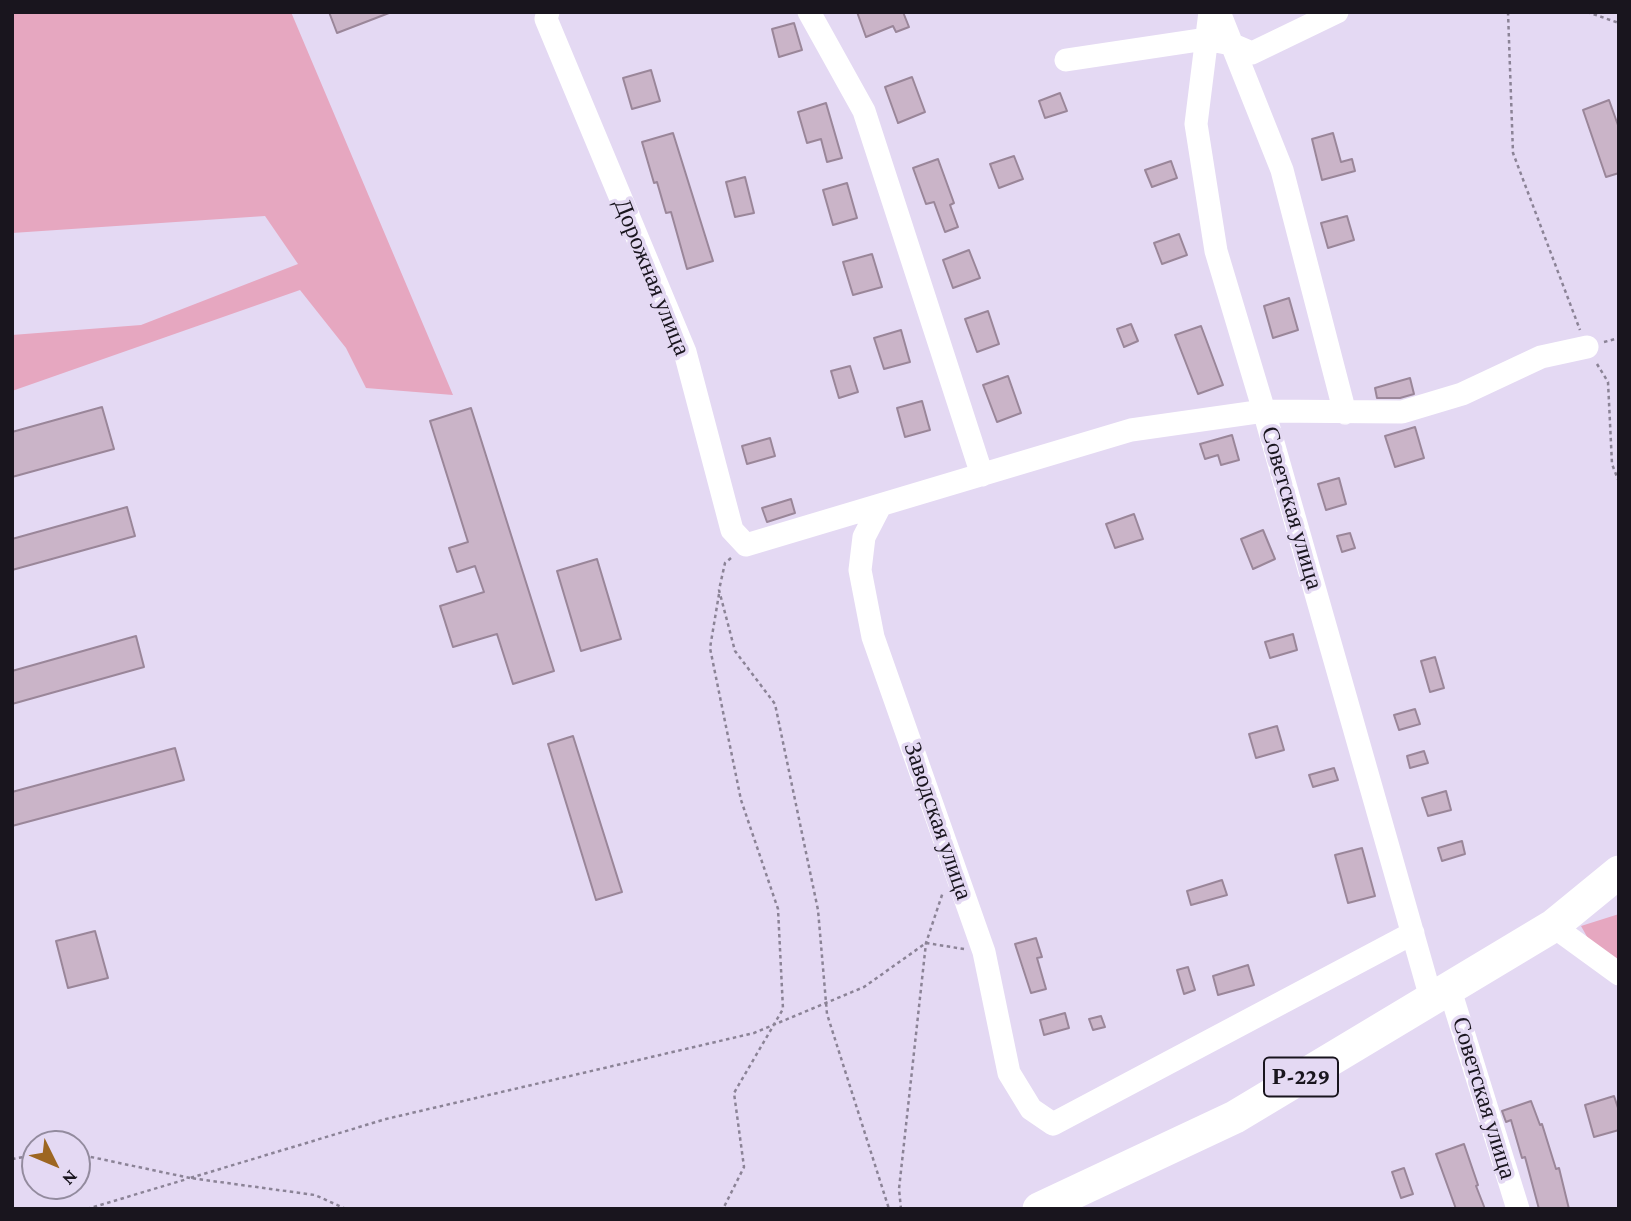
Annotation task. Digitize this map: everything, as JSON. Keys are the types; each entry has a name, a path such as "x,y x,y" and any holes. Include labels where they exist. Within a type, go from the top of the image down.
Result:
{"highway":[{"name":"Р-229","path":"1039,1209 1235,1117 1553,926 1619,872"},
{"name":"Р-229","path":"1553,926 1619,908"}],"street":[{"name":"Дорожная улица","path":"548,12 546,19 685,352 732,530 747,545"},
{"path":"809,12 864,111 982,475"},
{"name":"Советская улица","path":"1209,12 1196,124 1216,251 1412,933 1440,993 1518,1209"},
{"path":"1219,12 1282,170 1345,413"},
{"path":"1066,60 1206,39 1231,44 1252,53 1337,12"},
{"path":"747,545 1131,430 1264,411 1402,412 1462,394 1541,357 1587,347"},
{"name":"Заводская улица","path":"880,506 864,537 860,570 873,637 984,952 1009,1073 1031,1109 1053,1124 1412,933"},
{"path":"1553,926 1619,974"}],"path":[{"path":"1508,12 1513,153 1587,347 1608,382 1612,464 1619,482"},
{"path":"1587,12 1619,23"},
{"path":"723,1209 744,1167 734,1093 783,1009 778,909 741,800 710,648 725,563 747,545"},
{"path":"719,590 735,651 775,704 818,910 831,1027 889,1209"},
{"path":"901,1209 899,1189 926,943 953,862"},
{"path":"87,1209 386,1119 754,1032 864,987 926,943 984,952"},
{"path":"91,1157 190,1178 315,1195 346,1209"}],"shaded area":[{"path":"12,12 291,12 453,395 366,388 346,348 300,290 12,391 12,335 141,325 298,264 265,216 12,233"},
{"path":"1619,914 1619,967 1590,942 1581,926"}],"building":[{"path":"329,12 389,12 389,13 337,33"},
{"path":"857,12 903,12 909,27 896,32 893,26 866,37"},
{"path":"794,23 802,50 779,57 772,29"},
{"path":"651,70 660,101 632,109 623,78"},
{"path":"912,77 925,112 898,123 885,87"},
{"path":"1060,93 1067,111 1045,118 1039,101"},
{"path":"1609,100 1619,128 1619,173 1606,177 1583,110"},
{"path":"826,103 842,158 827,162 821,139 807,143 798,112"},
{"path":"673,133 713,261 687,269 671,212 666,213 642,142"},
{"path":"1333,133 1341,162 1352,159 1355,171 1322,180 1312,139"},
{"path":"1014,156 1023,179 999,188 990,164"},
{"path":"938,159 954,203 950,205 958,227 945,232 934,202 926,204 913,168"},
{"path":"1171,161 1177,178 1152,187 1145,170"},
{"path":"745,177 754,213 735,217 726,182"},
{"path":"847,183 857,218 833,225 823,190"},
{"path":"1347,216 1354,240 1328,248 1321,223"},
{"path":"1179,234 1187,255 1162,264 1154,243"},
{"path":"969,250 980,278 953,288 943,260"},
{"path":"872,254 882,287 853,295 843,262"},
{"path":"1289,298 1298,330 1273,338 1264,306"},
{"path":"988,311 999,344 977,352 965,319"},
{"path":"1131,324 1138,341 1124,347 1117,329"},
{"path":"1201,326 1223,385 1198,394 1175,335"},
{"path":"901,330 910,362 884,369 874,338"},
{"path":"850,366 858,392 839,398 831,371"},
{"path":"1008,376 1021,413 997,422 983,385"},
{"path":"1410,378 1414,394 1400,398 1377,398 1375,388"},
{"path":"922,401 930,430 905,437 897,408"},
{"path":"102,407 114,449 12,477 12,432"},
{"path":"471,408 554,671 513,684 497,634 453,647 440,606 484,592 475,566 457,572 449,548 468,542 430,421"},
{"path":"1415,427 1424,458 1395,467 1385,436"},
{"path":"1232,435 1239,460 1221,465 1218,455 1205,459 1200,444"},
{"path":"770,438 775,456 747,464 742,446"},
{"path":"1339,478 1346,504 1326,510 1318,484"},
{"path":"791,499 795,513 767,522 762,508"},
{"path":"127,507 135,536 12,570 12,539"},
{"path":"1134,514 1143,539 1115,548 1106,524"},
{"path":"1263,530 1275,559 1253,569 1241,539"},
{"path":"1350,533 1355,548 1342,552 1337,536"},
{"path":"597,559 621,639 581,651 557,571"},
{"path":"1293,634 1297,650 1270,658 1265,642"},
{"path":"136,636 144,667 12,704 12,671"},
{"path":"1435,657 1444,688 1430,692 1421,661"},
{"path":"1415,709 1420,724 1399,730 1394,715"},
{"path":"1277,726 1284,750 1256,758 1249,734"},
{"path":"573,736 622,892 596,900 548,744"},
{"path":"175,748 184,780 12,826 12,792"},
{"path":"1424,751 1428,763 1410,768 1407,756"},
{"path":"1334,768 1338,780 1313,787 1309,775"},
{"path":"1446,791 1451,810 1428,816 1422,798"},
{"path":"1462,841 1465,854 1442,861 1438,848"},
{"path":"1362,848 1375,896 1348,903 1335,855"},
{"path":"1222,880 1227,895 1191,905 1187,891"},
{"path":"95,931 108,978 68,988 56,941"},
{"path":"1036,938 1042,957 1037,958 1046,989 1031,993 1015,944"},
{"path":"1248,965 1254,985 1218,995 1213,976"},
{"path":"1188,967 1195,990 1184,994 1177,970"},
{"path":"1065,1013 1069,1028 1044,1035 1040,1020"},
{"path":"1101,1016 1105,1027 1093,1030 1089,1019"},
{"path":"1614,1096 1619,1111 1619,1130 1594,1137 1585,1105"},
{"path":"1531,1101 1540,1125 1542,1124 1556,1169 1559,1168 1569,1209 1539,1209 1525,1157 1522,1158 1511,1120 1506,1122 1502,1111"},
{"path":"1464,1144 1485,1209 1456,1209 1436,1154"},
{"path":"1404,1168 1413,1194 1401,1198 1392,1172"}]}
